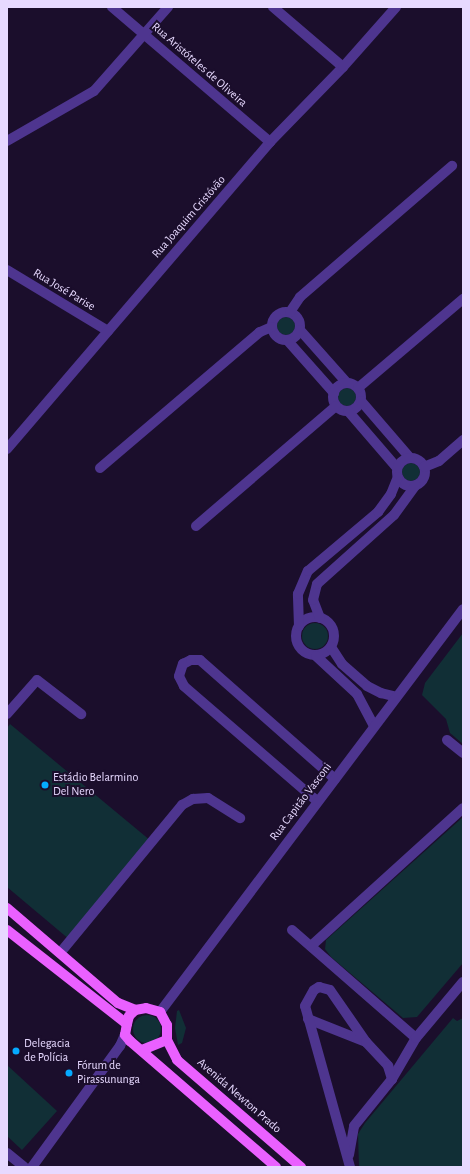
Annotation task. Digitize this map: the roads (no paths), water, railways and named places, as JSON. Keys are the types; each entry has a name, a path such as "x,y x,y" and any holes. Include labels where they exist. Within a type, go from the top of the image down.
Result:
{"main road":[{"path":"7,908 118,1003 135,1010 146,1008 160,1012 167,1025 167,1040 142,1050"},
{"path":"8,933 126,1029 142,1050 276,1167"},
{"path":"126,1029 129,1016 135,1010"},
{"name":"Avenida Newton Prado","path":"167,1040 177,1060 301,1167"}],"street":[{"name":"Rua Aristóteles de Oliveira","path":"112,7 270,142"},
{"path":"7,141 94,91 168,7"},
{"path":"272,7 343,67"},
{"name":"Rua Joaquim Cristóvão","path":"7,449 270,142 343,67 396,7"},
{"path":"100,468 260,332 272,327 277,315 290,312 300,297 452,166"},
{"name":"Rua José Parise","path":"7,270 108,332"},
{"path":"358,388 463,299"},
{"path":"272,327 278,338 287,340 295,337 300,330 300,321 290,312"},
{"path":"300,330 347,383 358,388"},
{"path":"287,340 334,394 336,406"},
{"path":"334,394 339,386 347,383"},
{"path":"358,388 361,401 410,458"},
{"path":"348,411 356,408 361,401"},
{"path":"336,406 348,411 397,472 403,484 416,485"},
{"path":"196,526 336,406"},
{"path":"424,467 439,461 463,440"},
{"path":"374,726 357,694 316,656 304,653 297,643 299,626 298,594 308,572 378,512 391,494 397,472 402,461 410,458 419,460 424,467 423,479 416,485 394,515 317,584 313,600 320,618 333,630 331,647 342,664 367,686 381,694 397,697"},
{"name":"Rua Capitão Vasconi","path":"160,1012 317,801 463,609"},
{"path":"299,626 308,618 320,618"},
{"path":"316,656 331,647"},
{"path":"317,801 184,686 179,676 182,664 190,660 200,660 335,779"},
{"path":"334,672 342,664"},
{"path":"7,714 37,680 81,714"},
{"path":"357,694 367,686"},
{"path":"447,740 463,753"},
{"path":"60,953 182,805 193,799 208,798 240,818"},
{"path":"311,946 463,808"},
{"path":"292,930 416,1038"},
{"path":"349,1164 354,1126 392,1079 416,1038 463,982"},
{"path":"349,1164 308,1019 305,1006 309,994 319,987 325,987 330,990 366,1042 383,1058 388,1066 392,1079"},
{"path":"308,1019 366,1042"},
{"path":"32,1167 120,1046 126,1029"},
{"path":"7,1153 24,1167"}],"place":[{"name":"Estádio Belarmino Del Nero","path":"45,785"},
{"name":"Delegacia de Polícia","path":"16,1051"},
{"name":"Fórum de Pirassununga","path":"69,1073"}]}
